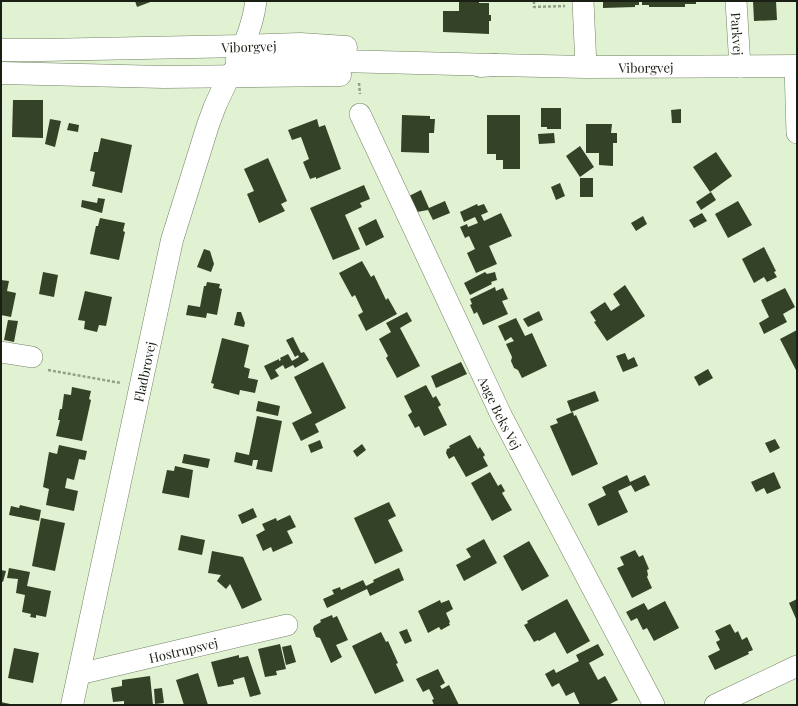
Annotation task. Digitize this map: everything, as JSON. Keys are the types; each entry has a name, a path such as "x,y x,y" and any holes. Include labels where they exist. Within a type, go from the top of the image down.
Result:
{"street":[{"name":"Fladbrovej","path":"72,705 172,240 215,106 251,28 256,1"},
{"name":"Parkvej","path":"736,1 740,67"},
{"path":"583,3 586,67"},
{"name":"Viborgvej","path":"1,50 300,44 416,52 495,65"},
{"path":"36,74 89,64 216,61 237,52 243,46"},
{"name":"Viborgvej","path":"1,73 164,77 359,75 495,65 586,67 796,66"},
{"path":"796,66 797,133"},
{"name":"Aage Beks Vej","path":"360,114 502,417 654,705"},
{"path":"1,352 32,357"},
{"name":"Hostrupsvej","path":"79,674 287,624"},
{"path":"715,705 797,666"}],"path":[{"path":"534,1 534,7 583,3"},
{"path":"32,357 31,366 140,387"}],"building":[{"path":"135,1 153,1 137,7"},
{"path":"459,1 479,1 479,3 489,3 489,15 491,15 491,21 489,21 489,34 443,32 443,11 459,11"},
{"path":"603,1 639,1 639,5 635,5 635,7 603,8"},
{"path":"642,1 696,1 696,4 685,4 685,7 649,7 649,5 642,5"},
{"path":"753,1 776,1 777,20 754,21"},
{"path":"13,100 43,100 43,138 12,137"},
{"path":"541,108 561,108 561,129 547,129 547,127 541,127"},
{"path":"681,109 681,123 672,123 671,110"},
{"path":"402,115 430,116 430,119 435,119 434,133 429,133 429,153 401,152"},
{"path":"487,115 520,115 520,169 503,169 503,160 496,160 496,154 487,154"},
{"path":"50,119 61,121 55,147 45,144"},
{"path":"317,119 319,127 325,125 341,169 316,179 316,177 310,179 303,162 309,159 301,137 292,140 288,130"},
{"path":"69,123 79,125 78,132 67,130"},
{"path":"586,124 612,124 611,133 617,133 617,143 613,143 613,166 599,165 599,153 586,153"},
{"path":"554,133 555,143 539,144 538,134"},
{"path":"101,138 132,145 122,193 92,186 95,172 90,171 94,152 98,152"},
{"path":"580,146 594,167 580,177 566,156"},
{"path":"716,152 732,176 710,192 693,167"},
{"path":"268,158 287,201 281,204 285,211 259,223 247,194 254,191 244,169"},
{"path":"580,178 593,178 593,197 580,197"},
{"path":"560,183 565,196 556,200 551,187"},
{"path":"364,185 370,199 360,203 362,207 345,215 360,249 333,260 310,208"},
{"path":"421,190 429,208 445,201 450,213 433,220 428,210 417,212 409,196"},
{"path":"711,192 716,200 701,210 696,202"},
{"path":"98,198 105,199 102,213 81,207 82,200 97,203"},
{"path":"738,201 752,225 728,238 715,214"},
{"path":"477,204 478,206 484,204 488,212 481,215 484,221 501,213 512,236 489,246 497,264 476,273 467,253 475,249 469,236 465,238 460,227 467,224 468,227 478,223 475,217 464,222 460,212"},
{"path":"702,213 707,221 694,228 689,220"},
{"path":"643,216 647,224 636,231 631,223"},
{"path":"100,218 125,223 123,231 125,232 119,260 90,254 96,226 98,226"},
{"path":"376,219 384,237 366,246 358,228"},
{"path":"764,247 776,271 774,272 777,277 767,282 764,277 754,283 742,259"},
{"path":"204,249 210,251 214,264 211,272 197,267"},
{"path":"362,261 371,277 374,275 386,300 388,298 397,314 366,331 358,315 363,312 355,295 352,297 339,273"},
{"path":"43,272 58,275 54,297 39,294"},
{"path":"485,272 487,274 495,272 497,280 470,295 464,283"},
{"path":"1,280 9,281 7,291 16,293 11,317 1,315"},
{"path":"207,282 220,284 219,288 222,289 217,315 207,313 206,318 186,315 188,305 200,307 204,286 206,286"},
{"path":"625,285 645,316 607,341 594,322 596,321 590,312 605,302 611,311 620,305 613,294"},
{"path":"495,287 496,291 503,288 508,299 502,301 508,314 483,325 477,312 474,314 470,305 472,304 470,299"},
{"path":"785,288 795,307 783,314 787,322 764,334 759,323 769,317 761,300"},
{"path":"85,291 112,297 106,326 99,325 97,332 84,329 85,321 78,320"},
{"path":"539,311 543,320 528,327 523,319"},
{"path":"237,312 241,312 245,323 244,327 234,325"},
{"path":"407,312 412,321 400,328 420,366 397,378 386,358 388,356 379,339 391,332 386,323"},
{"path":"516,318 525,336 532,333 547,366 522,378 518,370 514,368 511,361 512,357 506,344 514,341 511,337 505,341 498,326"},
{"path":"8,320 18,321 14,342 4,340"},
{"path":"797,330 797,372 780,339"},
{"path":"293,337 301,353 304,352 309,360 295,368 293,365 285,369 283,365 275,370 279,376 271,380 264,366 279,359 279,361 281,360 280,358 288,354 292,361 299,357 298,355 295,357 286,340"},
{"path":"222,338 249,345 244,367 250,369 248,378 258,380 255,393 240,390 239,395 213,388 214,384 211,383"},
{"path":"625,353 628,360 634,357 638,366 623,372 616,356"},
{"path":"323,362 346,408 315,424 319,432 301,441 292,423 312,413 294,377"},
{"path":"461,362 467,374 436,388 431,376"},
{"path":"708,369 713,378 699,386 694,377"},
{"path":"426,385 433,398 436,396 441,405 438,407 447,425 424,436 419,426 415,428 408,415 412,412 404,396"},
{"path":"72,387 91,391 89,399 91,400 82,441 56,436 64,394 71,395"},
{"path":"595,391 599,401 571,412 567,401"},
{"path":"258,401 280,406 278,416 256,411"},
{"path":"573,412 574,416 576,415 598,464 572,476 550,426 558,423 556,419"},
{"path":"257,416 282,421 272,472 256,469 258,460 253,460 252,466 234,462 236,452 249,455"},
{"path":"470,435 478,449 480,447 485,455 483,457 488,466 466,477 454,456 449,459 446,453 447,449 450,448 449,446"},
{"path":"775,439 780,448 770,453 765,443"},
{"path":"320,440 323,448 311,453 308,445"},
{"path":"362,444 366,450 357,457 353,451"},
{"path":"59,445 87,451 85,460 79,459 74,480 67,478 65,488 78,491 74,511 46,505 49,489 43,487 49,452 57,454"},
{"path":"184,454 210,459 208,468 182,463"},
{"path":"175,466 193,470 189,498 162,493 167,470 174,471"},
{"path":"490,472 498,486 501,484 505,491 502,493 512,510 492,521 471,483"},
{"path":"774,472 781,488 767,494 764,488 756,492 751,482"},
{"path":"627,475 630,482 645,475 650,485 635,492 631,485 618,491 628,512 598,526 588,504 606,495 602,487"},
{"path":"389,502 396,516 388,520 403,551 375,564 354,518"},
{"path":"20,505 41,510 39,521 9,515 11,506 19,508"},
{"path":"253,508 257,517 242,524 238,515"},
{"path":"290,515 296,527 287,531 293,543 273,552 271,547 263,551 256,535 265,530 262,524 276,518 277,521"},
{"path":"41,518 65,523 55,571 32,566"},
{"path":"181,535 205,540 202,555 178,550"},
{"path":"484,539 497,563 464,581 456,565 471,557 466,549"},
{"path":"529,541 549,576 522,591 503,556"},
{"path":"635,550 639,557 643,555 649,569 647,570 647,577 652,588 632,598 617,568 624,565 620,557"},
{"path":"212,551 243,557 262,600 242,609 230,584 226,589 217,581 221,575 208,573"},
{"path":"9,568 30,572 27,586 51,591 46,617 36,615 36,618 30,617 31,614 22,612 25,595 16,593 18,579 7,578"},
{"path":"399,568 404,580 370,596 367,589 327,608 323,599 334,594 332,590 340,587 341,590 363,580 366,586 374,582 373,580"},
{"path":"1,570 6,571 3,582 1,581"},
{"path":"567,599 590,641 567,654 555,632 539,641 534,642 524,625 528,623 527,621"},
{"path":"797,599 797,621 789,603"},
{"path":"440,600 441,603 449,600 453,609 446,613 450,625 441,630 439,627 428,633 418,611"},
{"path":"665,601 679,628 654,641 647,628 643,630 637,618 631,621 626,612 644,603 648,610"},
{"path":"332,615 333,618 337,616 348,640 336,645 342,657 331,663 320,638 316,637 313,629 314,626 321,622 320,620"},
{"path":"730,624 735,633 738,631 742,640 747,637 753,650 748,652 749,654 715,670 708,656 720,650 716,642 720,640 715,631"},
{"path":"407,629 412,641 405,644 399,632"},
{"path":"381,632 386,642 388,641 404,681 375,694 352,646"},
{"path":"280,644 286,669 276,671 277,675 265,677 258,649"},
{"path":"598,644 604,655 589,663 598,680 605,676 618,700 608,705 580,705 574,692 566,696 559,683 552,687 545,674 554,669 556,673 579,661 576,655"},
{"path":"291,645 296,662 286,665 282,647"},
{"path":"14,648 39,653 33,683 8,678"},
{"path":"239,655 239,658 248,656 261,694 250,697 244,677 233,680 234,684 218,687 211,662"},
{"path":"438,669 445,683 440,686 442,689 449,685 459,705 434,705 432,700 434,699 429,689 423,692 416,679"},
{"path":"198,673 208,705 184,705 176,680"},
{"path":"150,676 153,705 124,705 124,701 113,702 111,688 122,686 122,680"},
{"path":"162,688 164,703 155,704 154,689"},
{"path":"1,702 10,704 10,705 1,705"}]}
